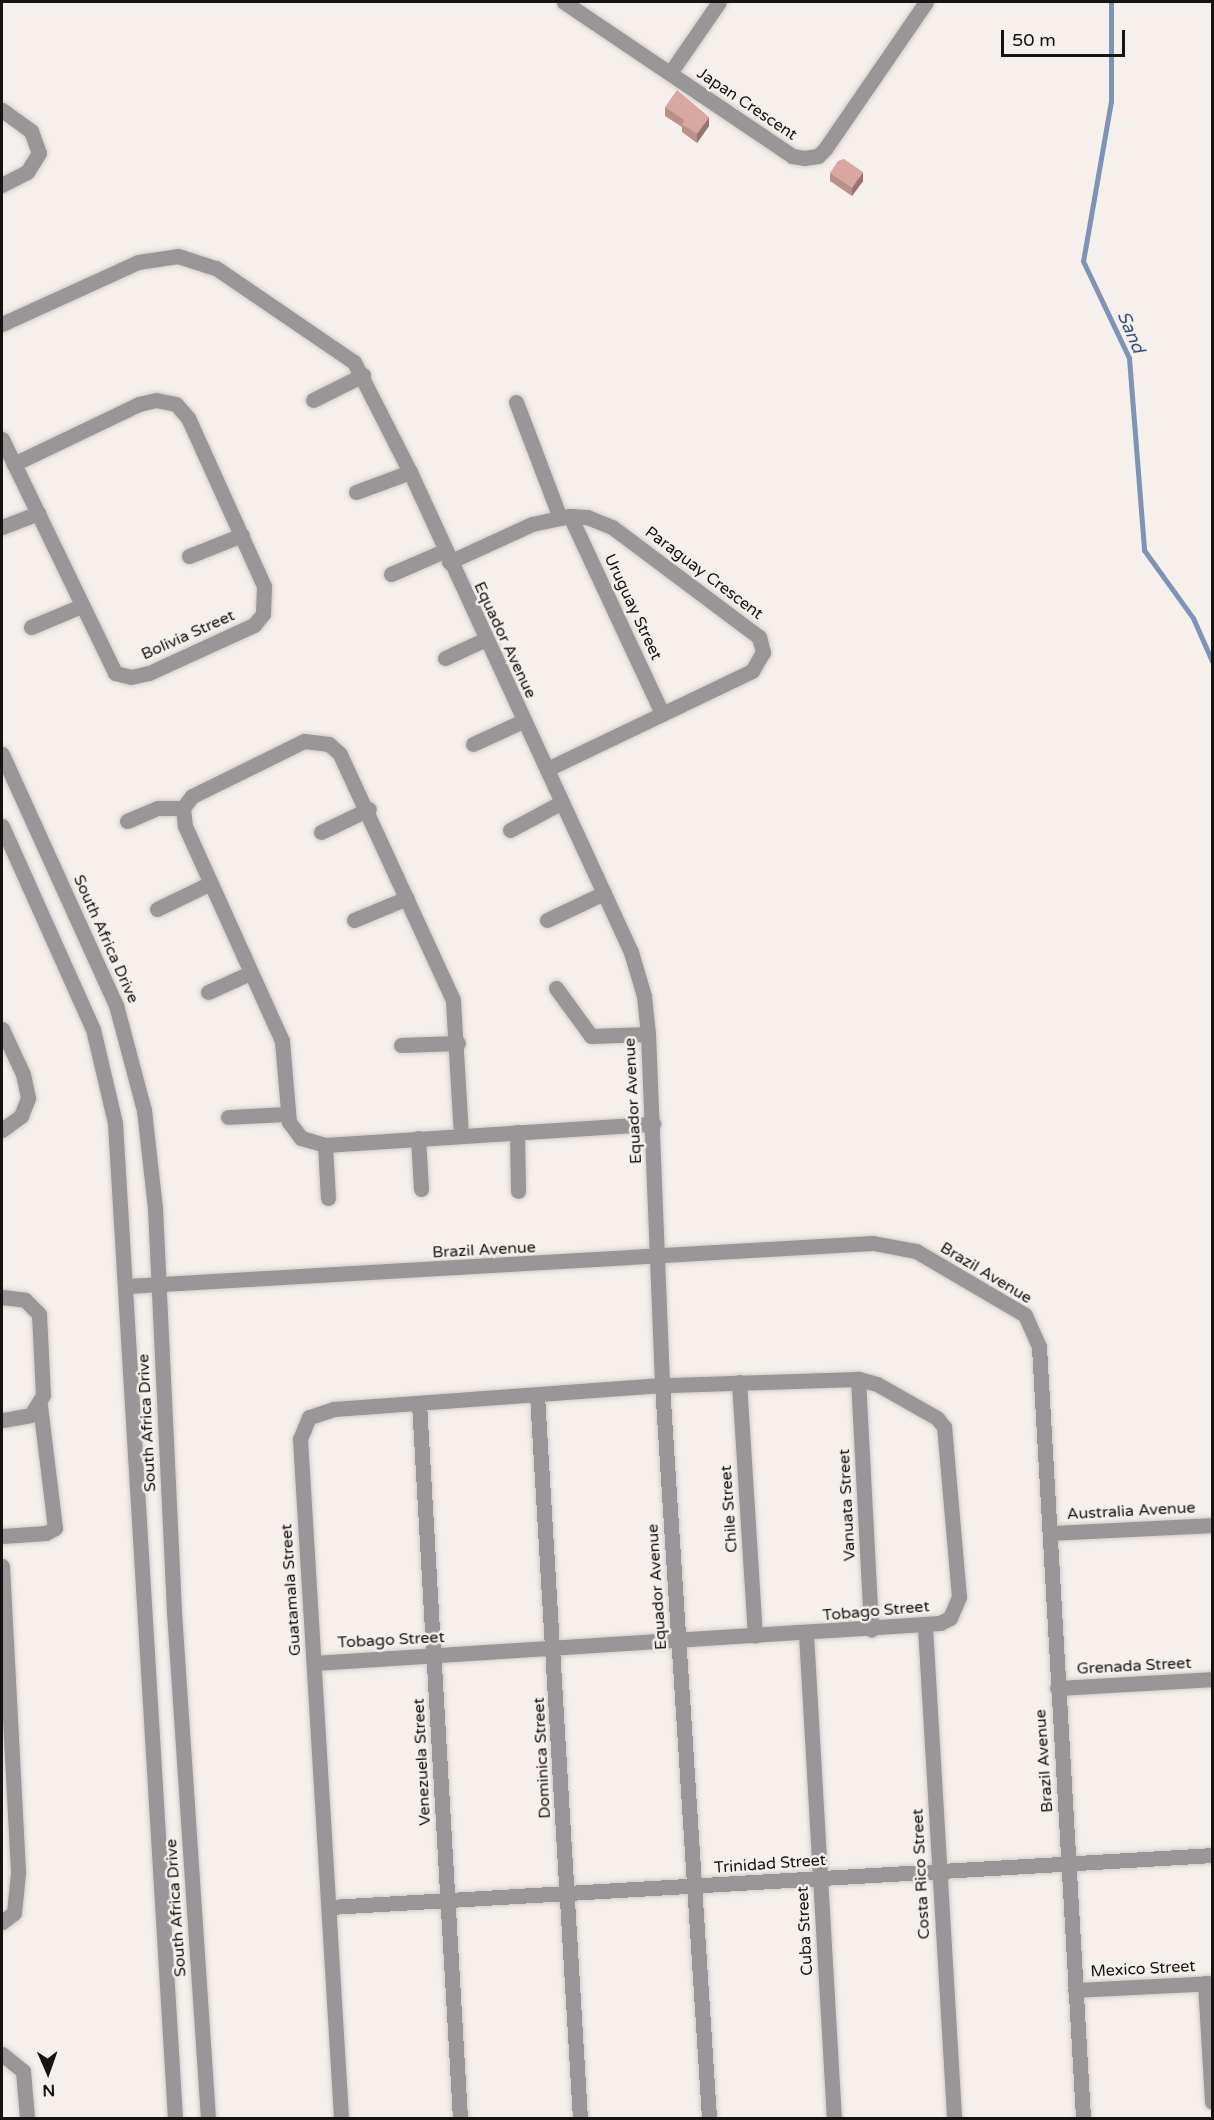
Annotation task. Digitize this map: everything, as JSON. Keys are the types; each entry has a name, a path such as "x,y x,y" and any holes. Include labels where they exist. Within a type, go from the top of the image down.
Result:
{"street":[{"name":"Japan Crescent","path":"564,2 792,156 813,158 825,149 926,2"},
{"path":"670,74 718,2"},
{"path":"2,110 31,131 39,153 27,172 2,185"},
{"name":"Equador Avenue","path":"2,324 138,262 168,255 189,257 216,268 344,352 363,375 410,472 446,556 604,893 637,971 648,1034 659,1258 662,1385 696,1887 709,2118"},
{"path":"313,400 363,375"},
{"name":"Bolivia Street","path":"2,439 81,606 115,673 131,677 149,673 260,620 266,592 188,418 169,402 139,404 14,464"},
{"name":"Uruguay Street","path":"516,402 565,517 662,713"},
{"path":"356,492 410,472"},
{"path":"2,527 38,513"},
{"name":"Paraguay Crescent","path":"391,574 532,524 565,517 598,520 612,527 759,637 763,652 752,671 547,769"},
{"path":"189,556 242,535"},
{"path":"31,627 81,606"},
{"path":"445,658 486,639"},
{"path":"473,744 523,721"},
{"path":"127,821 158,808 183,808 207,786 296,744 313,740 329,744 340,754 369,810 450,992 458,1043 461,1136"},
{"name":"South Africa Drive","path":"2,754 103,974 126,1034 148,1140 158,1285 174,1612 207,2118"},
{"path":"510,830 562,802"},
{"path":"183,808 188,837 282,1041 288,1114 297,1135 325,1145 653,1124"},
{"path":"321,832 369,810"},
{"name":"South Africa Drive","path":"2,826 79,995 106,1074 120,1156 175,2118"},
{"path":"157,909 209,884"},
{"path":"547,920 604,893"},
{"path":"354,920 407,898"},
{"path":"208,992 250,973"},
{"path":"556,988 591,1036 648,1034"},
{"path":"2,1029 23,1074 28,1098 21,1116 2,1130"},
{"path":"401,1045 458,1043"},
{"path":"228,1117 288,1114"},
{"path":"517,1132 518,1191"},
{"path":"417,1138 421,1188"},
{"path":"325,1145 328,1198"},
{"name":"Brazil Avenue","path":"127,1286 659,1258 860,1244 896,1245 916,1251 1018,1310 1030,1322 1039,1347 1083,2118"},
{"path":"2,1297 25,1300 39,1314 40,1405 55,1528 46,1533 2,1536"},
{"name":"Tobago Street","path":"314,1663 555,1650 755,1635 925,1627 950,1618 959,1597 947,1439 937,1418 877,1384 858,1379 662,1385"},
{"name":"Vanuata Street","path":"858,1379 871,1630"},
{"name":"Chile Street","path":"739,1382 755,1635"},
{"name":"Guatamala Street","path":"341,2118 300,1439 303,1425 309,1417 334,1409 662,1385"},
{"name":"Dominica Street","path":"537,1395 555,1650 580,2118"},
{"name":"Venezuela Street","path":"419,1403 460,2118"},
{"path":"2,1420 31,1415 40,1405"},
{"name":"Australia Avenue","path":"1051,1533 1212,1526"},
{"path":"2,1566 18,1873 14,1913 2,1923"},
{"name":"Costa Rico Street","path":"925,1627 954,2118"},
{"name":"Cuba Street","path":"806,1634 834,2118"},
{"name":"Grenada Street","path":"1058,1688 1212,1679"},
{"name":"Trinidad Street","path":"330,1907 446,1898 567,1895 1212,1855"},
{"path":"1209,1983 1212,2102"},
{"name":"Mexico Street","path":"1075,1990 1209,1983"},
{"path":"2,2054 23,2071 27,2118"}],"building":[{"path":"677,90 709,117 697,134 682,124 684,120 665,107"},
{"path":"844,159 863,172 852,188 830,173 838,161"}],"waterway":[{"name":"Sand","path":"1111,2 1111,101 1083,261 1129,358 1144,550 1193,618 1212,661"}]}
